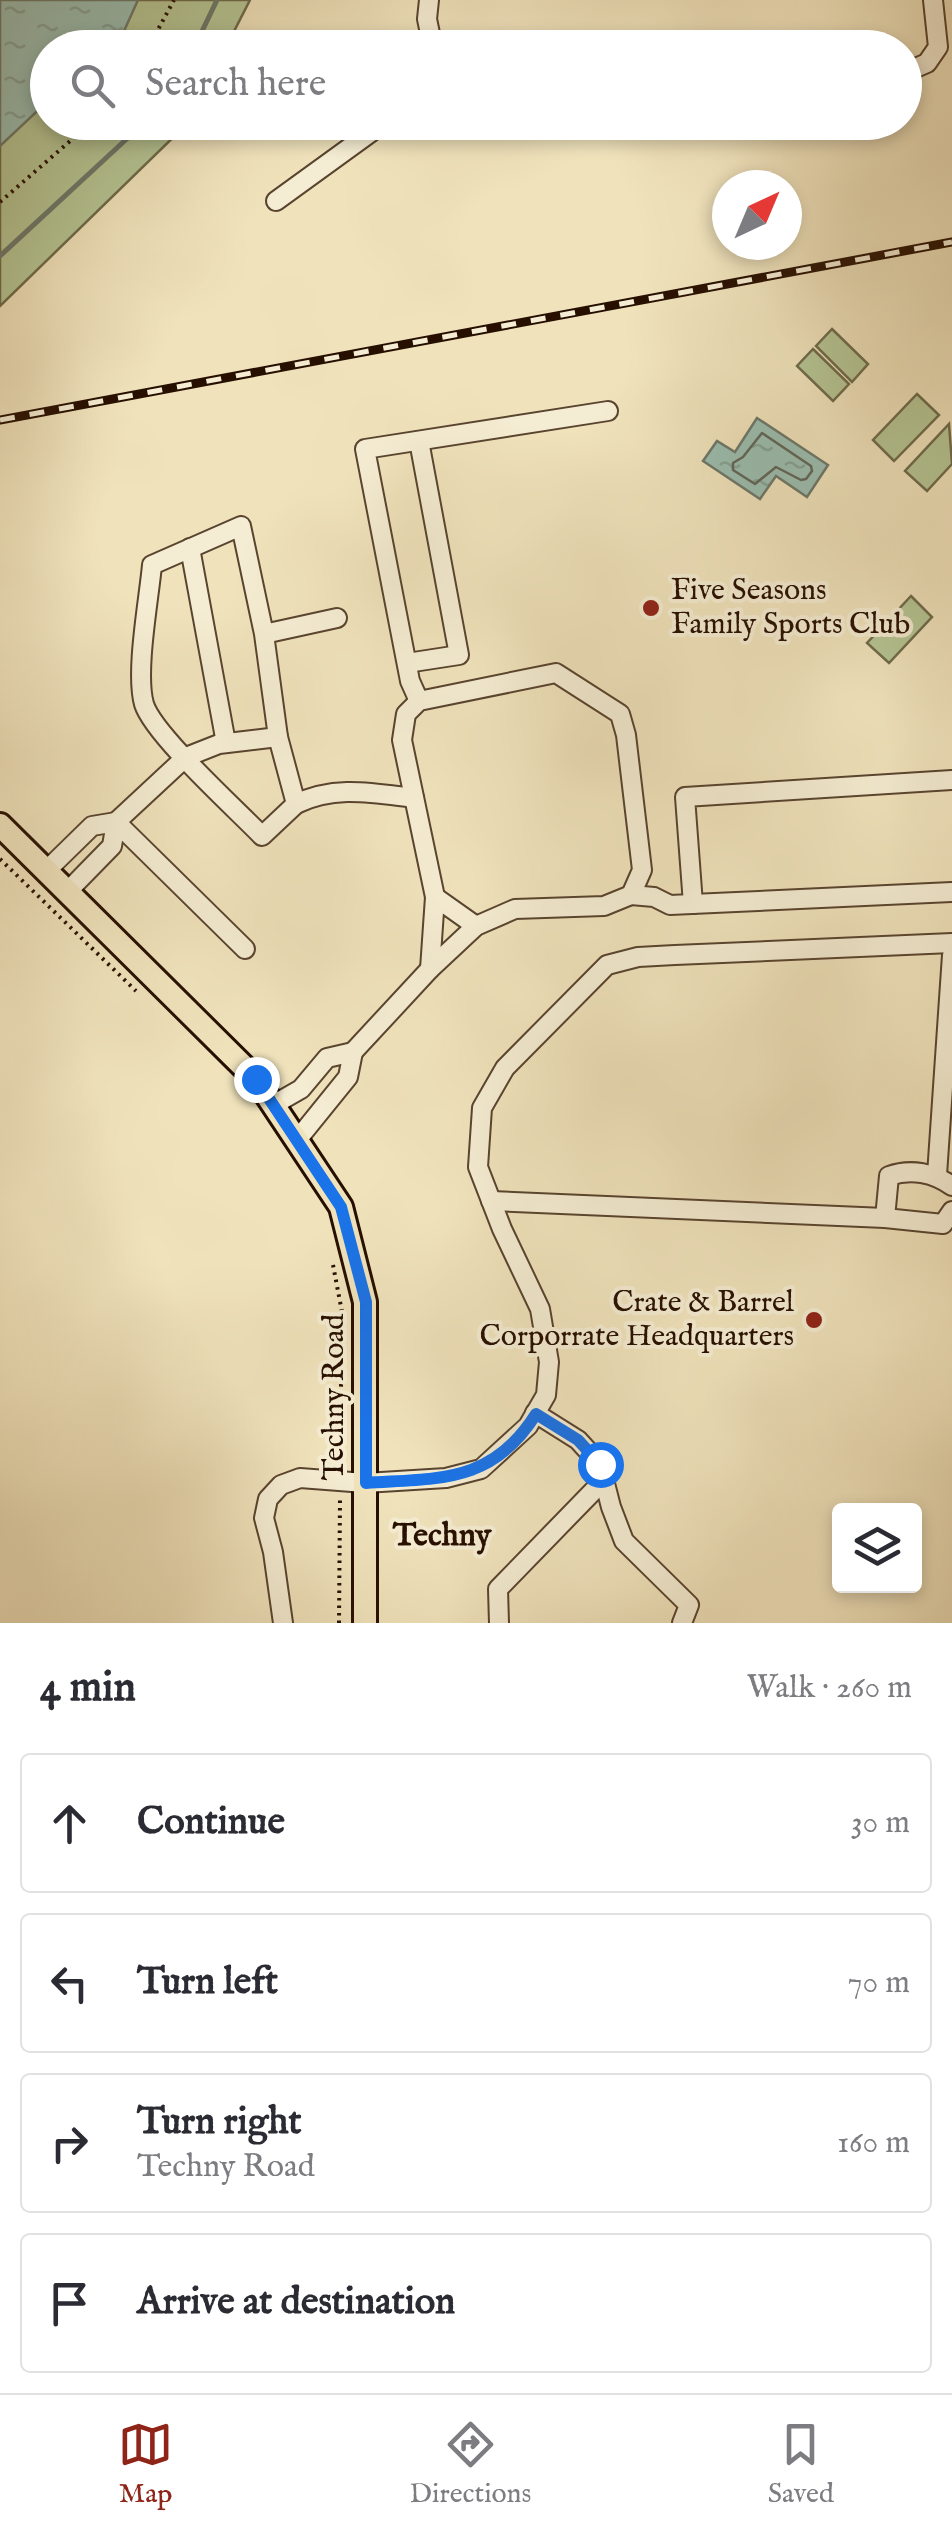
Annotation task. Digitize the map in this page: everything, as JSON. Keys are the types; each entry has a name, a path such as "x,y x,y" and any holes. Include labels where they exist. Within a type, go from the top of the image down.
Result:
{"main road":[{"name":"Techny Road","path":"0,825 256,1079 341,1207 366,1302 365,1623"}],"street":[{"path":"429,0 429,30"},
{"path":"922,66 938,47 933,0"},
{"path":"276,201 360,140"},
{"path":"419,701 407,663 365,449 608,411"},
{"path":"407,663 459,655 418,441"},
{"path":"296,804 278,736 264,634 241,526 152,565 142,669 144,704 161,734 262,836 296,804 318,793 364,792 414,798"},
{"path":"190,548 226,742"},
{"path":"264,634 337,618"},
{"path":"430,970 434,897 402,740 406,714 419,701 556,673 620,714 642,870 632,895"},
{"path":"46,871 92,826 116,822 186,756 226,742 278,736"},
{"path":"693,904 685,798 952,780"},
{"path":"67,892 112,846 116,822"},
{"path":"116,822 246,949"},
{"path":"297,1140 348,1077 353,1052 430,970 476,926 515,909 604,906 632,895 654,897 670,904 693,904 952,892"},
{"path":"434,897 476,926"},
{"path":"282,1623 273,1552 264,1518 268,1499 281,1484 300,1478 366,1483 446,1478 481,1469 528,1426 546,1395 548,1362 540,1308 478,1167 482,1108 505,1068 607,965 675,954 952,943"},
{"path":"885,1218 890,1176 902,1172 944,1180 952,955"},
{"path":"274,1106 301,1089 327,1058 353,1052"},
{"path":"491,1201 885,1218 943,1224 952,1211"},
{"path":"536,1414 578,1440 600,1464 624,1541 690,1605 682,1623"},
{"path":"499,1623 498,1589 604,1480"}],"path":[{"path":"158,30 174,0"},
{"path":"0,202 71,140"},
{"path":"0,858 136,990"},
{"path":"332,1258 342,1312 340,1623"}],"green space":[{"path":"0,0 250,0 235,30 30,30 30,140 171,140 0,306"},
{"path":"832,329 868,364 852,382 816,346"},
{"path":"813,349 849,384 833,401 797,366"},
{"path":"917,394 939,415 894,461 873,440"},
{"path":"949,424 952,464 927,491 905,471"},
{"path":"911,596 932,617 889,663 867,643"}],"water":[{"path":"0,0 138,0 124,30 30,30 30,118 0,146"},
{"path":"757,418 828,465 807,497 776,476 760,499 703,461 717,441 735,452"}],"waterway":[{"path":"203,30 217,0"},
{"path":"0,256 126,140"}],"railway":[{"path":"0,420 952,242"}],"place":[{"name":"Five Seasons Family Sports Club","path":"651,608"},
{"name":"Crate & Barrel Corporrate Headquarters","path":"814,1320"}],"district":[{"name":"Techny","path":"442,1536"}],"route":[{"path":"256,1079 341,1207 366,1302 366,1483 446,1478 481,1469 536,1414 578,1440 600,1464"}]}
